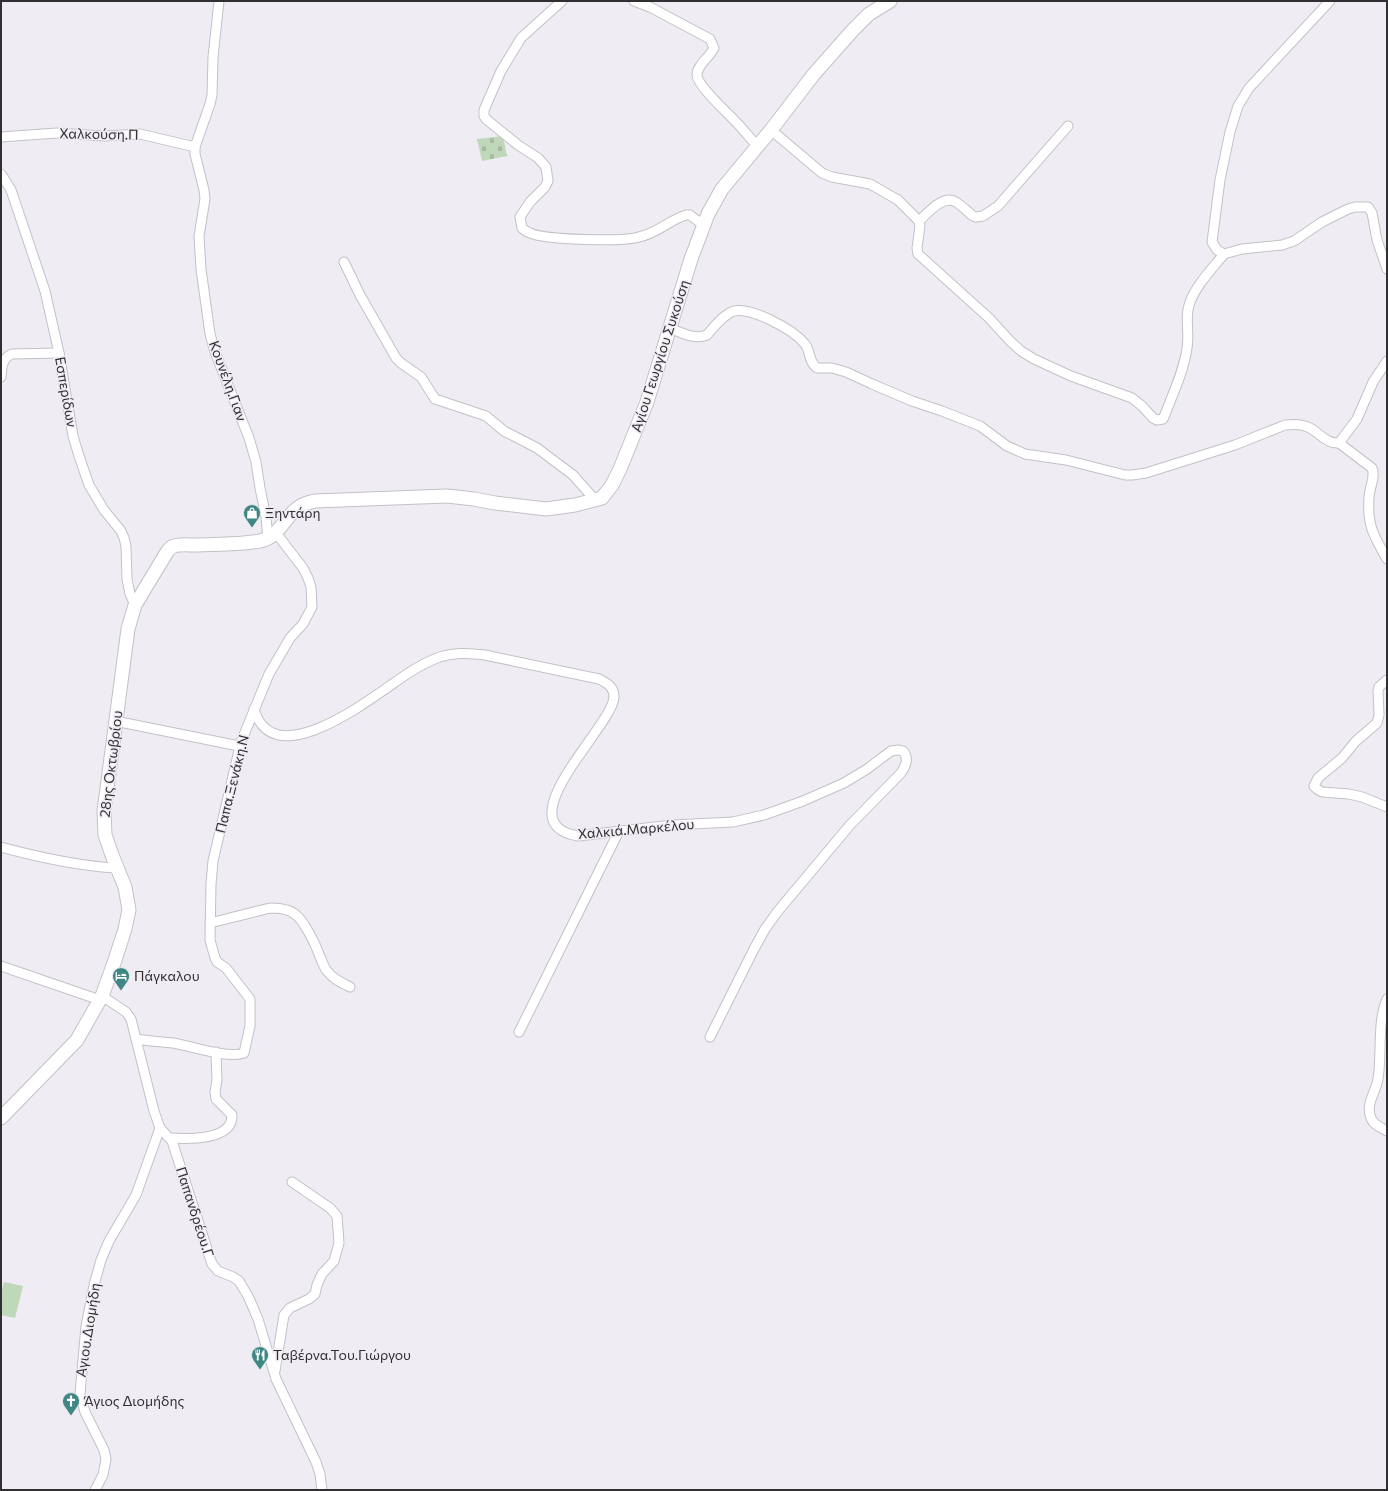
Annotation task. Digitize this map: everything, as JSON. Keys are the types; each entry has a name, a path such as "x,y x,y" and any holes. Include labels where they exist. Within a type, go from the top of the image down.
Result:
{"main road":[{"name":"Αγίου Γεωργίου Συκούση","path":"272,536 298,506 315,501 447,496 546,509 575,505 602,498 620,469 648,402 689,265 703,225 722,189 771,130 814,74 853,30 869,14 890,1"},
{"path":"135,605 167,552 174,546 260,541 272,536"},
{"name":"28ης Οκτωβρίου","path":"1,1118 77,1040 101,998 115,960 128,917 129,910 126,890 107,841 103,820 128,629 135,605"}],"street":[{"path":"195,147 212,95 213,57 219,1"},
{"path":"562,1 521,38 501,70 484,110 484,116 486,119 518,145 538,158 546,167 548,181 545,187 530,202 520,217 522,228 530,233 542,236 617,239 638,238 655,232 686,215 690,215 703,225"},
{"path":"634,1 650,7 710,39 714,48 697,71 697,78 707,92 757,146"},
{"path":"1224,254 1217,250 1212,242 1220,180 1230,132 1238,106 1249,88 1330,1"},
{"path":"919,220 942,201 947,200 954,201 972,216 983,216 998,206 1068,126"},
{"path":"771,130 822,173 832,177 865,182 898,200 919,220 918,254 989,318 1021,351 1034,359 1071,376 1132,398 1154,419 1158,420 1163,419 1166,412 1187,351 1188,340 1186,320 1189,303 1195,292 1224,254 1242,249 1282,245 1294,241 1322,222 1348,209 1355,207 1368,207 1372,213 1377,240 1387,269"},
{"name":"Χαλκούση.Π","path":"1,137 57,133 96,136 140,134 195,147"},
{"name":"Κουνέλη.Γιαν","path":"195,147 195,154 203,182 205,199 199,227 199,247 209,327 215,352 249,438 256,462 266,517 272,536"},
{"name":"Εσπερίδων","path":"1,174 11,190 45,291 60,353 73,436 79,456 89,484 104,510 121,531 124,538 126,546 128,583 130,594 135,605"},
{"path":"344,262 360,295 396,358 421,377 435,399 486,416 504,431 537,448 573,475 595,500"},
{"path":"670,328 693,337 702,337 707,335 730,313 742,311 758,314 771,320 798,337 805,344 811,362 817,368 832,368 846,372 912,401 942,410 980,426 1007,446 1019,452 1066,460 1125,474 1132,475 1146,473 1235,445 1286,425 1298,424 1308,427 1331,443 1338,443 1372,468 1374,472 1368,498 1369,522 1373,533 1387,559"},
{"path":"1,376 3,363 7,356 12,354 60,353"},
{"path":"1338,443 1357,419 1372,382 1387,361"},
{"name":"Παπα.Ξενάκη.Ν","path":"216,1052 234,1054 244,1053 250,1026 250,999 226,968 214,958 210,940 213,861 239,746 266,680 290,638 303,624 312,607 311,588 303,568 272,536"},
{"name":"Χαλκιά.Μαρκέλου","path":"254,709 256,717 266,729 276,734 301,735 315,731 340,718 409,672 437,658 452,654 467,653 485,655 599,679 613,689 613,703 567,772 554,800 553,818 558,827 566,833 572,835 587,836 672,825 733,822 764,816 844,783 867,769 891,751 899,750 905,754 906,762 901,773 850,825 764,929 710,1037"},
{"path":"1387,680 1378,691 1379,715 1376,723 1356,741 1342,758 1318,778 1314,786 1322,792 1349,794 1362,797 1387,807"},
{"path":"116,721 239,746"},
{"path":"519,1032 619,831"},
{"path":"1,847 101,868 117,868"},
{"path":"210,923 270,908 290,911 296,915 306,929 326,970 335,978 350,987"},
{"name":"Παπανδρέου.Γ","path":"1,966 101,998 120,1008 129,1016 132,1022 142,1069 160,1128 170,1138 212,1264 218,1271 237,1279 242,1285 258,1319 276,1379 316,1462 320,1474 322,1490"},
{"path":"1387,1000 1383,1015 1378,1082 1369,1109 1373,1122 1387,1131"},
{"path":"136,1039 175,1044 216,1052 217,1080 215,1095 218,1102 232,1115 229,1128 220,1134 198,1138 170,1138"},
{"name":"Αγιου.Διομήδη","path":"95,1490 103,1475 106,1459 104,1450 85,1412 80,1394 86,1326 101,1260 109,1241 136,1195 160,1128"},
{"path":"275,1373 284,1315 290,1308 309,1299 315,1294 322,1274 334,1261 339,1243 337,1216 330,1208 292,1182"}],"green space":[{"path":"503,136 507,156 482,161 477,139"},
{"path":"4,1282 23,1286 15,1318 1,1315 1,1294"}],"place":[{"name":"Ξηντάρη","path":"252,528"},
{"name":"Πάγκαλου","path":"121,991"},
{"name":"Ταβέρνα.Του.Γιώργου","path":"260,1370"},
{"name":"Άγιος Διομήδης","path":"71,1416"}]}
